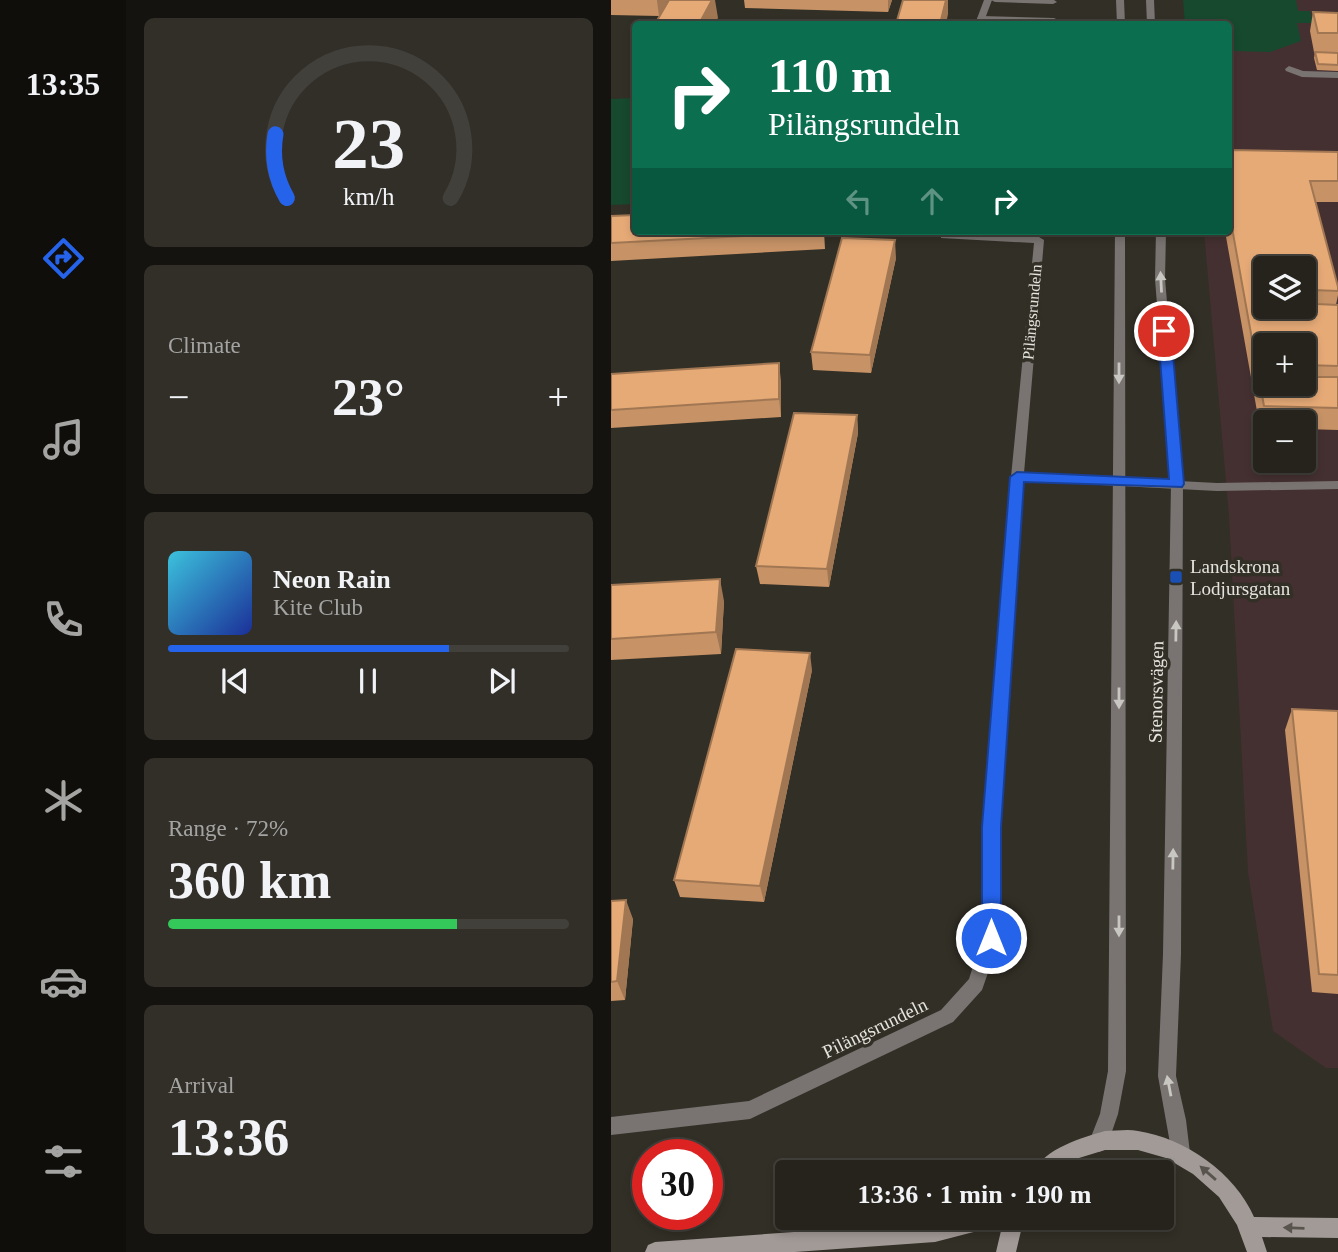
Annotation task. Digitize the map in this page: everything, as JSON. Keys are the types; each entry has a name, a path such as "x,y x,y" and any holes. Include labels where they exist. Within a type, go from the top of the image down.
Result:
{"main road":[{"path":"1061,1160 1074,1151 1099,1142 1140,1141 1180,1153 1220,1184 1236,1204 1249,1227 1257,1252"},
{"path":"1249,1227 1338,1228"},
{"path":"655,1252 943,1230"},
{"path":"1006,1252 1011,1230"}],"street":[{"path":"988,0 980,21 1054,20"},
{"path":"995,0 1053,2"},
{"path":"1120,0 1121,21"},
{"path":"1150,0 1151,21"},
{"path":"1289,69 1302,74 1338,75"},
{"name":"Stenorsvägen","path":"1099,1142 1109,1114 1117,1070 1120,235"},
{"name":"Stenorsvägen","path":"1161,235 1160,279 1177,484 1172,954 1166,1076 1177,1120 1180,1153"},
{"name":"Pilängsrundeln","path":"611,1126 750,1110 946,1016 976,984 991,938 991,827 1017,477 1039,240 945,236"},
{"path":"1017,477 1217,486 1338,485"}],"shaded area":[{"path":"1184,0 1338,0 1338,1068 1326,1068 1273,1031 1248,872 1229,516 1204,235 1232,235 1232,21 1223,21"}],"green space":[{"path":"1183,0 1296,0 1298,11 1310,11 1313,23 1297,23 1301,41 1270,52 1232,51 1232,21 1185,21"},
{"path":"632,98 632,204 611,205 611,99"}],"building":[{"path":"669,0 712,0 701,21 657,21"},
{"path":"903,0 946,0 941,21 897,21"},
{"path":"1313,12 1338,13 1338,33 1318,33"},
{"path":"1315,52 1338,53 1338,65 1318,64"},
{"path":"1232,150 1338,152 1338,181 1310,181 1338,291 1316,290 1316,256 1253,256 1253,319 1316,319 1316,299 1317,304 1338,305 1338,366 1316,365 1316,333 1253,333 1253,345 1232,228"},
{"path":"632,215 632,235 765,235 611,243 611,216"},
{"path":"842,238 895,240 870,355 811,352"},
{"path":"779,363 779,399 611,410 611,374"},
{"path":"1316,377 1338,377 1338,408 1264,406 1262,396 1316,396"},
{"path":"794,413 857,415 827,569 756,566"},
{"path":"720,579 716,632 611,639 611,585"},
{"path":"736,649 810,653 760,886 674,880"},
{"path":"1292,709 1338,711 1338,975 1319,974"},
{"path":"626,900 617,981 611,982 611,901"}],"place":[{"name":"Landskrona Lodjursgatan","path":"1176,577"}],"route":[{"path":"991,938 991,827 1017,477 1177,484 1164,331"}]}
